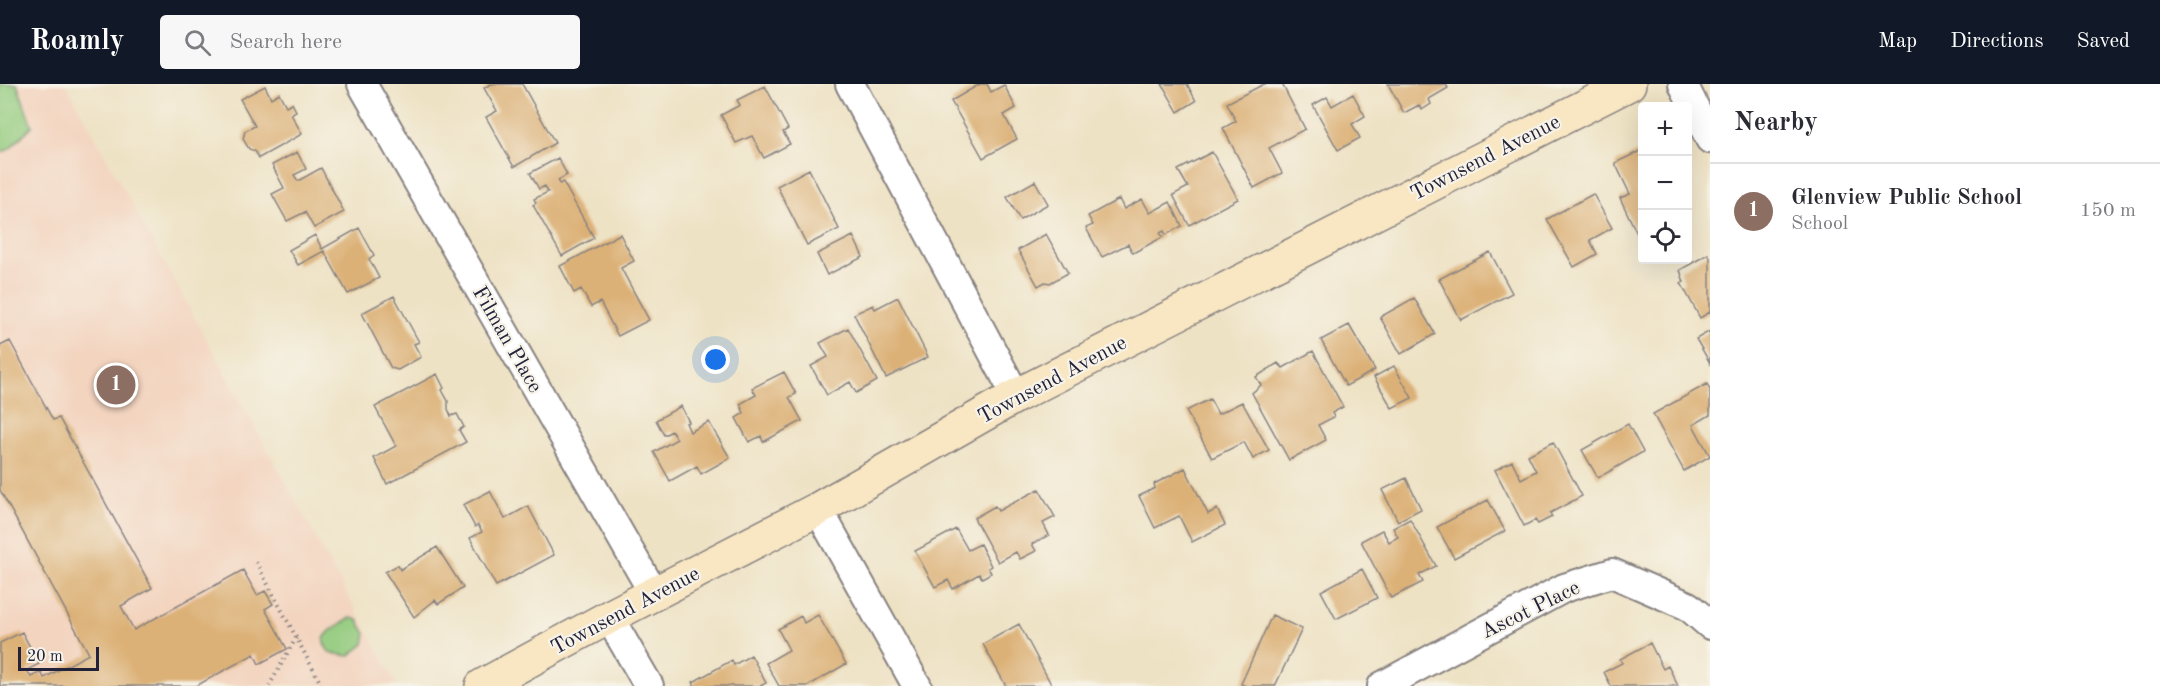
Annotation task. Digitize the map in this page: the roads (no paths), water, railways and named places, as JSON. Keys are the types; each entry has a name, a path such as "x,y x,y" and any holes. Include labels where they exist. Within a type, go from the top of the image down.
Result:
{"street":[{"name":"Filman Place","path":"362,84 654,594"},
{"path":"850,84 1016,396"},
{"name":"Townsend Avenue","path":"482,686 818,508 1016,396 1629,84"},
{"path":"1683,84 1710,138"},
{"path":"818,508 917,686"},
{"name":"Ascot Place","path":"1382,686 1564,588 1612,573 1688,606 1710,625"},
{"path":"609,617 649,686"}],"place":[{"name":"Glenview Public School","path":"116,385"}]}
